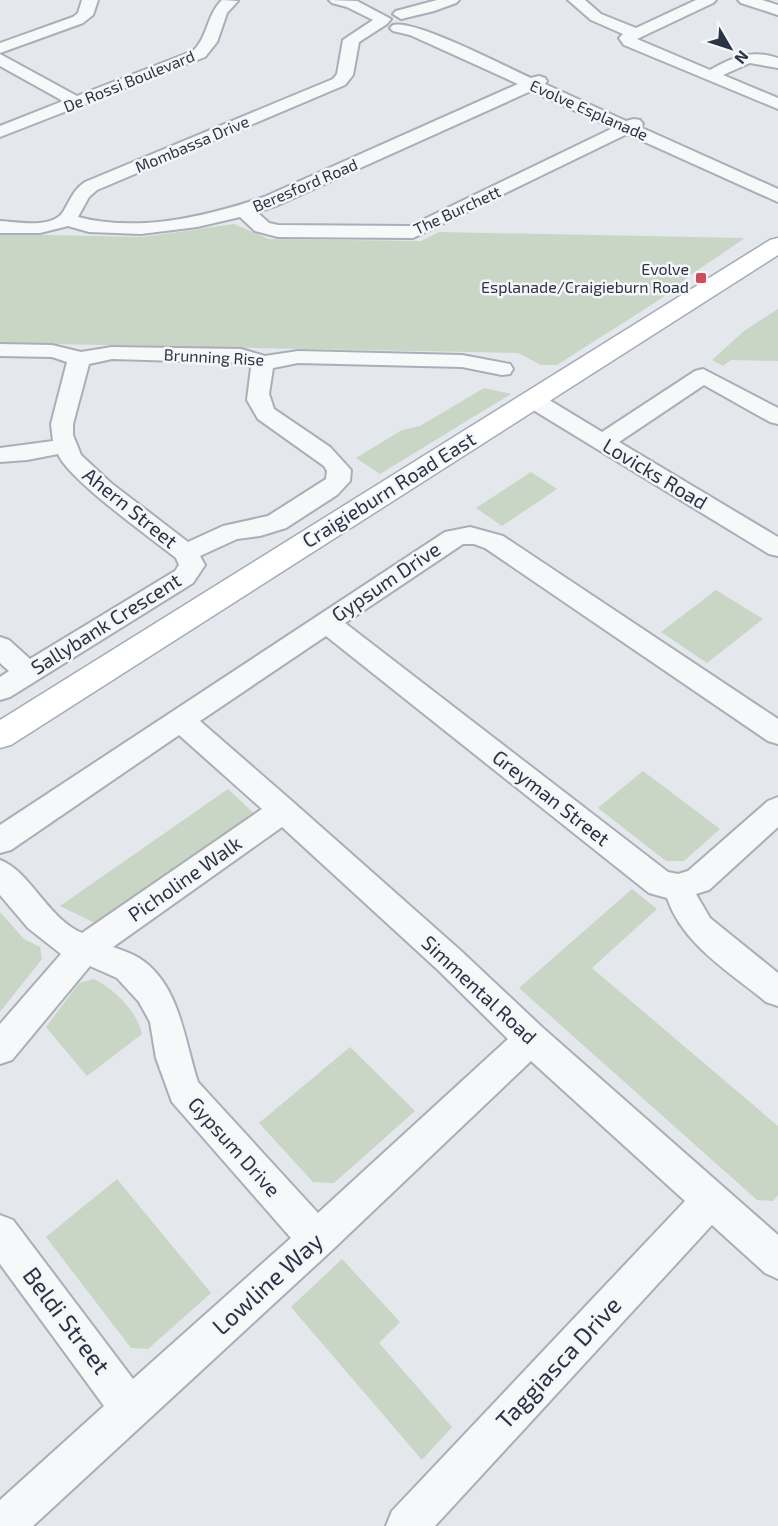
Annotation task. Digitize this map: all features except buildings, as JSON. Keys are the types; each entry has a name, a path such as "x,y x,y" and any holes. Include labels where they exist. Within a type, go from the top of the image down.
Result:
{"main road":[{"name":"Craigieburn Road East","path":"0,736 778,245"}],"street":[{"path":"0,48 78,20 85,15 90,0"},
{"path":"210,0 231,1"},
{"name":"De Rossi Boulevard","path":"0,125 191,51 200,39 211,6 210,0"},
{"name":"Evolve Esplanade","path":"337,0 397,21"},
{"name":"Evolve Esplanade","path":"357,0 415,32 535,83 778,196"},
{"path":"397,21 451,0"},
{"path":"576,0 596,17 631,36"},
{"path":"631,36 708,0"},
{"path":"746,0 776,7"},
{"name":"De Rossi Boulevard","path":"0,132 199,54 209,45 219,12 231,1"},
{"name":"Mombassa Drive","path":"66,220 71,215 79,195 91,186 339,82 345,75 350,42 365,33 397,21"},
{"path":"631,36 630,42 778,104"},
{"path":"710,75 748,57 763,57 778,63"},
{"path":"0,59 70,98"},
{"name":"Beresford Road","path":"66,220 92,228 135,228 182,224 245,211 535,83"},
{"name":"Evolve Esplanade","path":"630,126 778,188"},
{"name":"The Burchett","path":"245,211 262,227 278,231 408,233 630,126"},
{"path":"0,227 42,227 66,220"},
{"name":"Brunning Rise","path":"0,350 60,352 72,355 78,360 97,354 112,353 241,355 261,363 298,357 462,361 502,369"},
{"name":"Ahern Street","path":"78,360 78,369 62,424 71,458 87,475 186,553"},
{"name":"Sallybank Crescent","path":"0,690 184,578 192,565 186,553 232,532 269,526 329,490 338,482 339,470 331,459 271,418 260,405 258,398 262,373 261,363"},
{"path":"603,442 703,376 777,415"},
{"name":"Lovicks Road","path":"533,400 778,548"},
{"path":"0,454 27,453 66,445"},
{"name":"Gypsum Drive","path":"0,841 454,538 470,534 495,542 778,733"},
{"name":"Greyman Street","path":"326,622 560,803 640,869 660,884 678,887"},
{"path":"0,647 28,673"},
{"name":"Simmental Road","path":"180,720 284,810 449,960 531,1040 711,1200 776,1254"},
{"name":"Picholine Walk","path":"0,1049 86,948 284,810"},
{"path":"778,810 698,881 678,887 686,909 699,928 778,992"},
{"name":"Gypsum Drive","path":"0,873 39,919 66,941 128,968 151,992 166,1020 173,1058 184,1091 317,1239"},
{"name":"Lowline Way","path":"2,1526 531,1040"},
{"name":"Taggiasca Drive","path":"407,1526 711,1200"},
{"name":"Beldi Street","path":"0,1233 131,1409"}],"green space":[{"path":"234,224 269,239 421,241 439,232 745,238 659,300 557,365 541,365 518,353 0,343 0,234 143,237"},
{"path":"778,309 778,361 731,360 723,366 712,360 744,331"},
{"path":"484,388 511,394 380,474 356,458 402,430 420,426"},
{"path":"531,472 557,489 502,526 476,508"},
{"path":"716,590 763,619 707,663 661,632"},
{"path":"643,771 720,829 684,861 666,861 598,808"},
{"path":"228,789 260,819 105,928 60,906"},
{"path":"632,889 657,909 592,968 778,1126 778,1195 773,1201 757,1200 519,988"},
{"path":"0,912 24,939 40,947 42,959 0,1012"},
{"path":"94,979 124,1002 135,1017 142,1034 87,1076 46,1027 79,983"},
{"path":"350,1047 415,1111 334,1183 313,1182 259,1123"},
{"path":"117,1179 211,1293 148,1349 131,1348 46,1237"},
{"path":"342,1259 400,1322 379,1343 452,1427 422,1460 291,1307"}],"place":[{"name":"Evolve Esplanade/Craigieburn Road","path":"701,278"}]}
